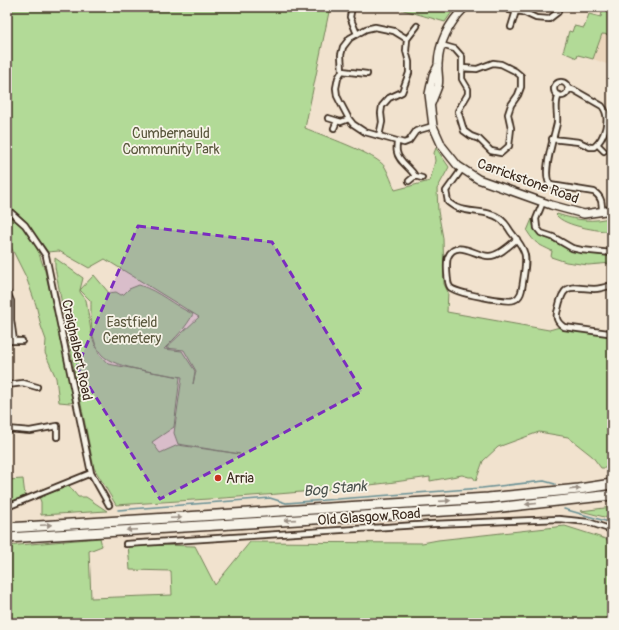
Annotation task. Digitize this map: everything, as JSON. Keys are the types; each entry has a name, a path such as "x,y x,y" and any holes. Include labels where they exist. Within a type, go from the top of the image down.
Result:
{"highway":[{"path":"7,528 488,498 579,489 612,484"},
{"path":"7,538 493,508 612,495"}],"street":[{"path":"352,7 350,17 357,34"},
{"name":"Carrickstone Road","path":"465,7 450,25 441,45 438,66 430,85 429,94 433,126 442,146 462,169 487,182 543,202 584,214 612,210"},
{"path":"509,10 523,12 536,18 549,19 558,12 559,7"},
{"path":"511,27 516,11"},
{"path":"379,136 382,122 382,106 389,98 402,92 409,73 410,68 406,51 407,39 417,26"},
{"path":"407,39 394,31 375,27 366,29 350,38 343,47 341,55 342,71 338,78 336,88 337,96 349,119 364,132 404,143 409,141 416,131 433,126"},
{"path":"441,45 455,48 462,57 462,68 462,79 468,89 468,94 458,111 464,131 479,139 491,151 500,153 509,146 511,128 508,114 510,105 519,91 521,76 515,70 501,64 493,64 478,69 462,68"},
{"path":"342,71 367,74"},
{"path":"552,139 579,142 590,147 594,147 603,136 605,129 604,109 602,106 568,88 564,83 560,82 556,84 554,90 559,95"},
{"path":"559,95 565,94 568,88"},
{"path":"559,95 556,100 557,122 552,139 547,175 548,182 551,185 594,192 599,195 602,202 602,212"},
{"path":"328,118 342,122 349,119"},
{"path":"334,128 336,121"},
{"path":"397,142 397,153 405,165 411,169 415,176 422,178"},
{"path":"597,144 604,151"},
{"path":"462,169 446,190 448,202 457,208 493,215 501,219 523,247 526,261 521,293 515,300 479,296 455,291 450,287 448,282 447,262 448,257 452,252 463,248 489,256 502,251 516,239"},
{"path":"409,181 415,176"},
{"path":"543,202 536,219 537,228 541,233 553,237 572,248 612,253"},
{"name":"Craighalbert Road","path":"7,209 25,225 46,256 91,473 109,505"},
{"path":"612,285 599,289 574,286 569,288 560,299 556,316 559,323 564,327 608,333 612,332"},
{"path":"7,292 14,341"},
{"path":"7,341 22,341"},
{"path":"7,385 23,383 37,387"},
{"path":"7,429 30,431 57,426 57,437"},
{"path":"7,507 91,473"},
{"name":"Old Glasgow Road","path":"126,544 432,524 558,520 588,522 612,530"}],"highlighted area":[{"path":"138,226 272,242 362,391 160,499 77,367"}],"shaded area":[{"path":"602,34 612,35 612,66 593,59"}],"green space":[{"name":"Cumbernauld Community Park","path":"7,7 330,7 305,128 360,151 380,162 385,167 395,190 430,181 435,161 434,153 436,148 449,167 437,189 438,211 443,238 444,284 448,292 447,312 549,330 560,327 609,336 612,335 612,468 601,468 592,456 568,437 539,432 498,447 483,461 476,481 473,477 462,475 430,481 430,477 391,483 313,491 116,505 94,468 55,267 55,258 83,278 80,290 94,275 109,293 116,292 121,295 129,289 139,285 153,291 193,314 184,328 164,349 182,351 195,371 193,384 196,371 184,350 166,348 199,317 105,259 89,268 59,251 48,252 25,220 7,204","holes":["80,290 91,301 93,337 102,355 118,364 139,370 108,364 99,354 92,337 86,300","158,373 182,377 174,433 178,444 240,454 178,445 160,453 152,442 174,427 180,377"]},
{"path":"393,7 447,7 454,9 445,22"},
{"path":"603,7 612,8 612,35 602,34 593,59 578,55 577,58 563,52 569,31 572,32 574,26 584,28 589,14 601,17"},
{"path":"7,213 20,223 37,248 45,271 63,348 73,402 59,402 56,378 45,353 46,340 36,305 26,277 7,239"},
{"path":"556,215 584,220 598,220 612,217 612,232 574,225 561,219"},
{"path":"532,219 534,229 538,234 571,250 590,254 612,256 612,263 588,265 566,262 551,257 552,251 532,239 527,231"},
{"path":"23,479 25,496 7,503 7,480"},
{"path":"69,486 78,497 86,497 107,511 41,515 41,502 39,497"},
{"path":"612,507 612,519 581,511"},
{"path":"565,526 612,541 612,623 7,623 7,546 100,538 102,546 89,551 91,598 172,595 171,571 130,570 128,544 195,546 215,585 250,542 422,543"}],"waterway":[{"name":"Bog Stank","path":"118,510 270,498 286,503 482,488 544,481 555,484"},
{"name":"Bog Stank","path":"564,509 612,523"}],"place":[{"name":"Arria","path":"218,478"}],"park label":[{"name":"Eastfield Cemetery","path":"132,330"}]}
